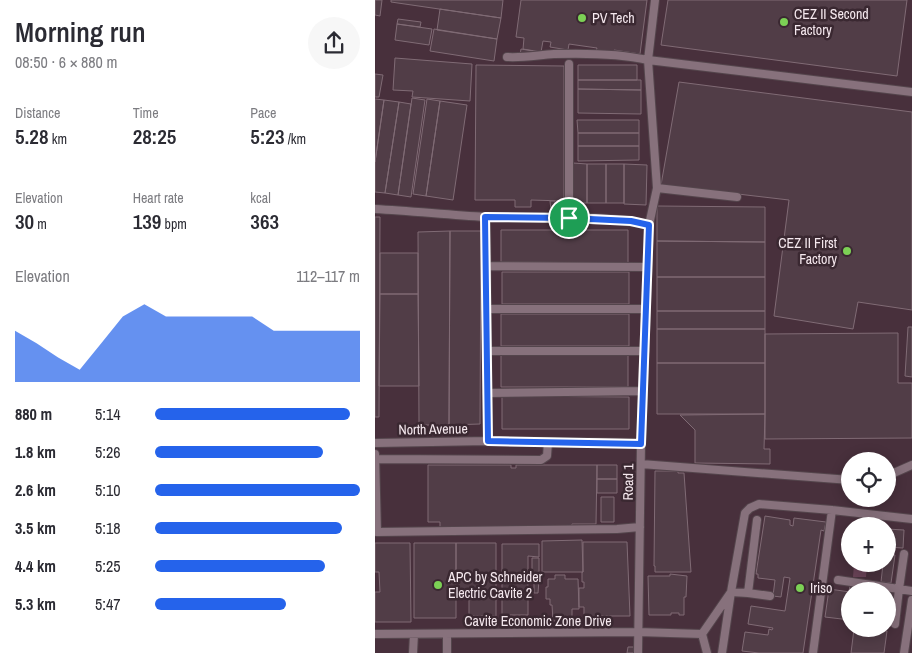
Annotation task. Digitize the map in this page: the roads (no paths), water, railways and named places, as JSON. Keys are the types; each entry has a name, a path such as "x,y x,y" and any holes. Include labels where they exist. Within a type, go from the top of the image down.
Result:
{"street":[{"name":"Road 1","path":"638,653 641,444 647,267 649,225 657,188 648,60 655,0"},
{"path":"507,57 523,58 553,54 596,54 635,57 912,90"},
{"path":"569,64 569,218"},
{"path":"657,188 737,197"},
{"path":"375,209 485,217 631,221 649,225"},
{"path":"485,217 488,441"},
{"path":"486,266 647,267"},
{"path":"486,309 646,308"},
{"path":"488,352 645,351"},
{"path":"487,393 643,391"},
{"name":"North Avenue","path":"375,443 488,441 641,444"},
{"path":"375,459 541,460 547,456 548,442"},
{"path":"375,454 377,532 617,529 640,527"},
{"path":"641,464 841,479"},
{"path":"896,472 912,465"},
{"path":"722,653 745,513 754,505 832,510 912,519"},
{"path":"813,653 832,510"},
{"path":"748,594 757,520"},
{"path":"896,615 903,554"},
{"path":"738,556 753,557"},
{"path":"838,580 912,591"},
{"path":"731,592 770,596"},
{"path":"707,653 702,634 731,592"},
{"path":"904,653 912,600"},
{"name":"Cavite Economic Zone Drive","path":"375,634 638,632 702,634"},
{"path":"413,653 414,634"},
{"path":"447,634 447,653"}],"place":[{"name":"PV Tech","path":"582,18"},
{"name":"CEZ II Second Factory","path":"784,22"},
{"name":"CEZ II First Factory","path":"847,251"},
{"name":"APC by Schneider Electric Cavite 2","path":"438,585"},
{"name":"Iriso","path":"800,588"}]}
